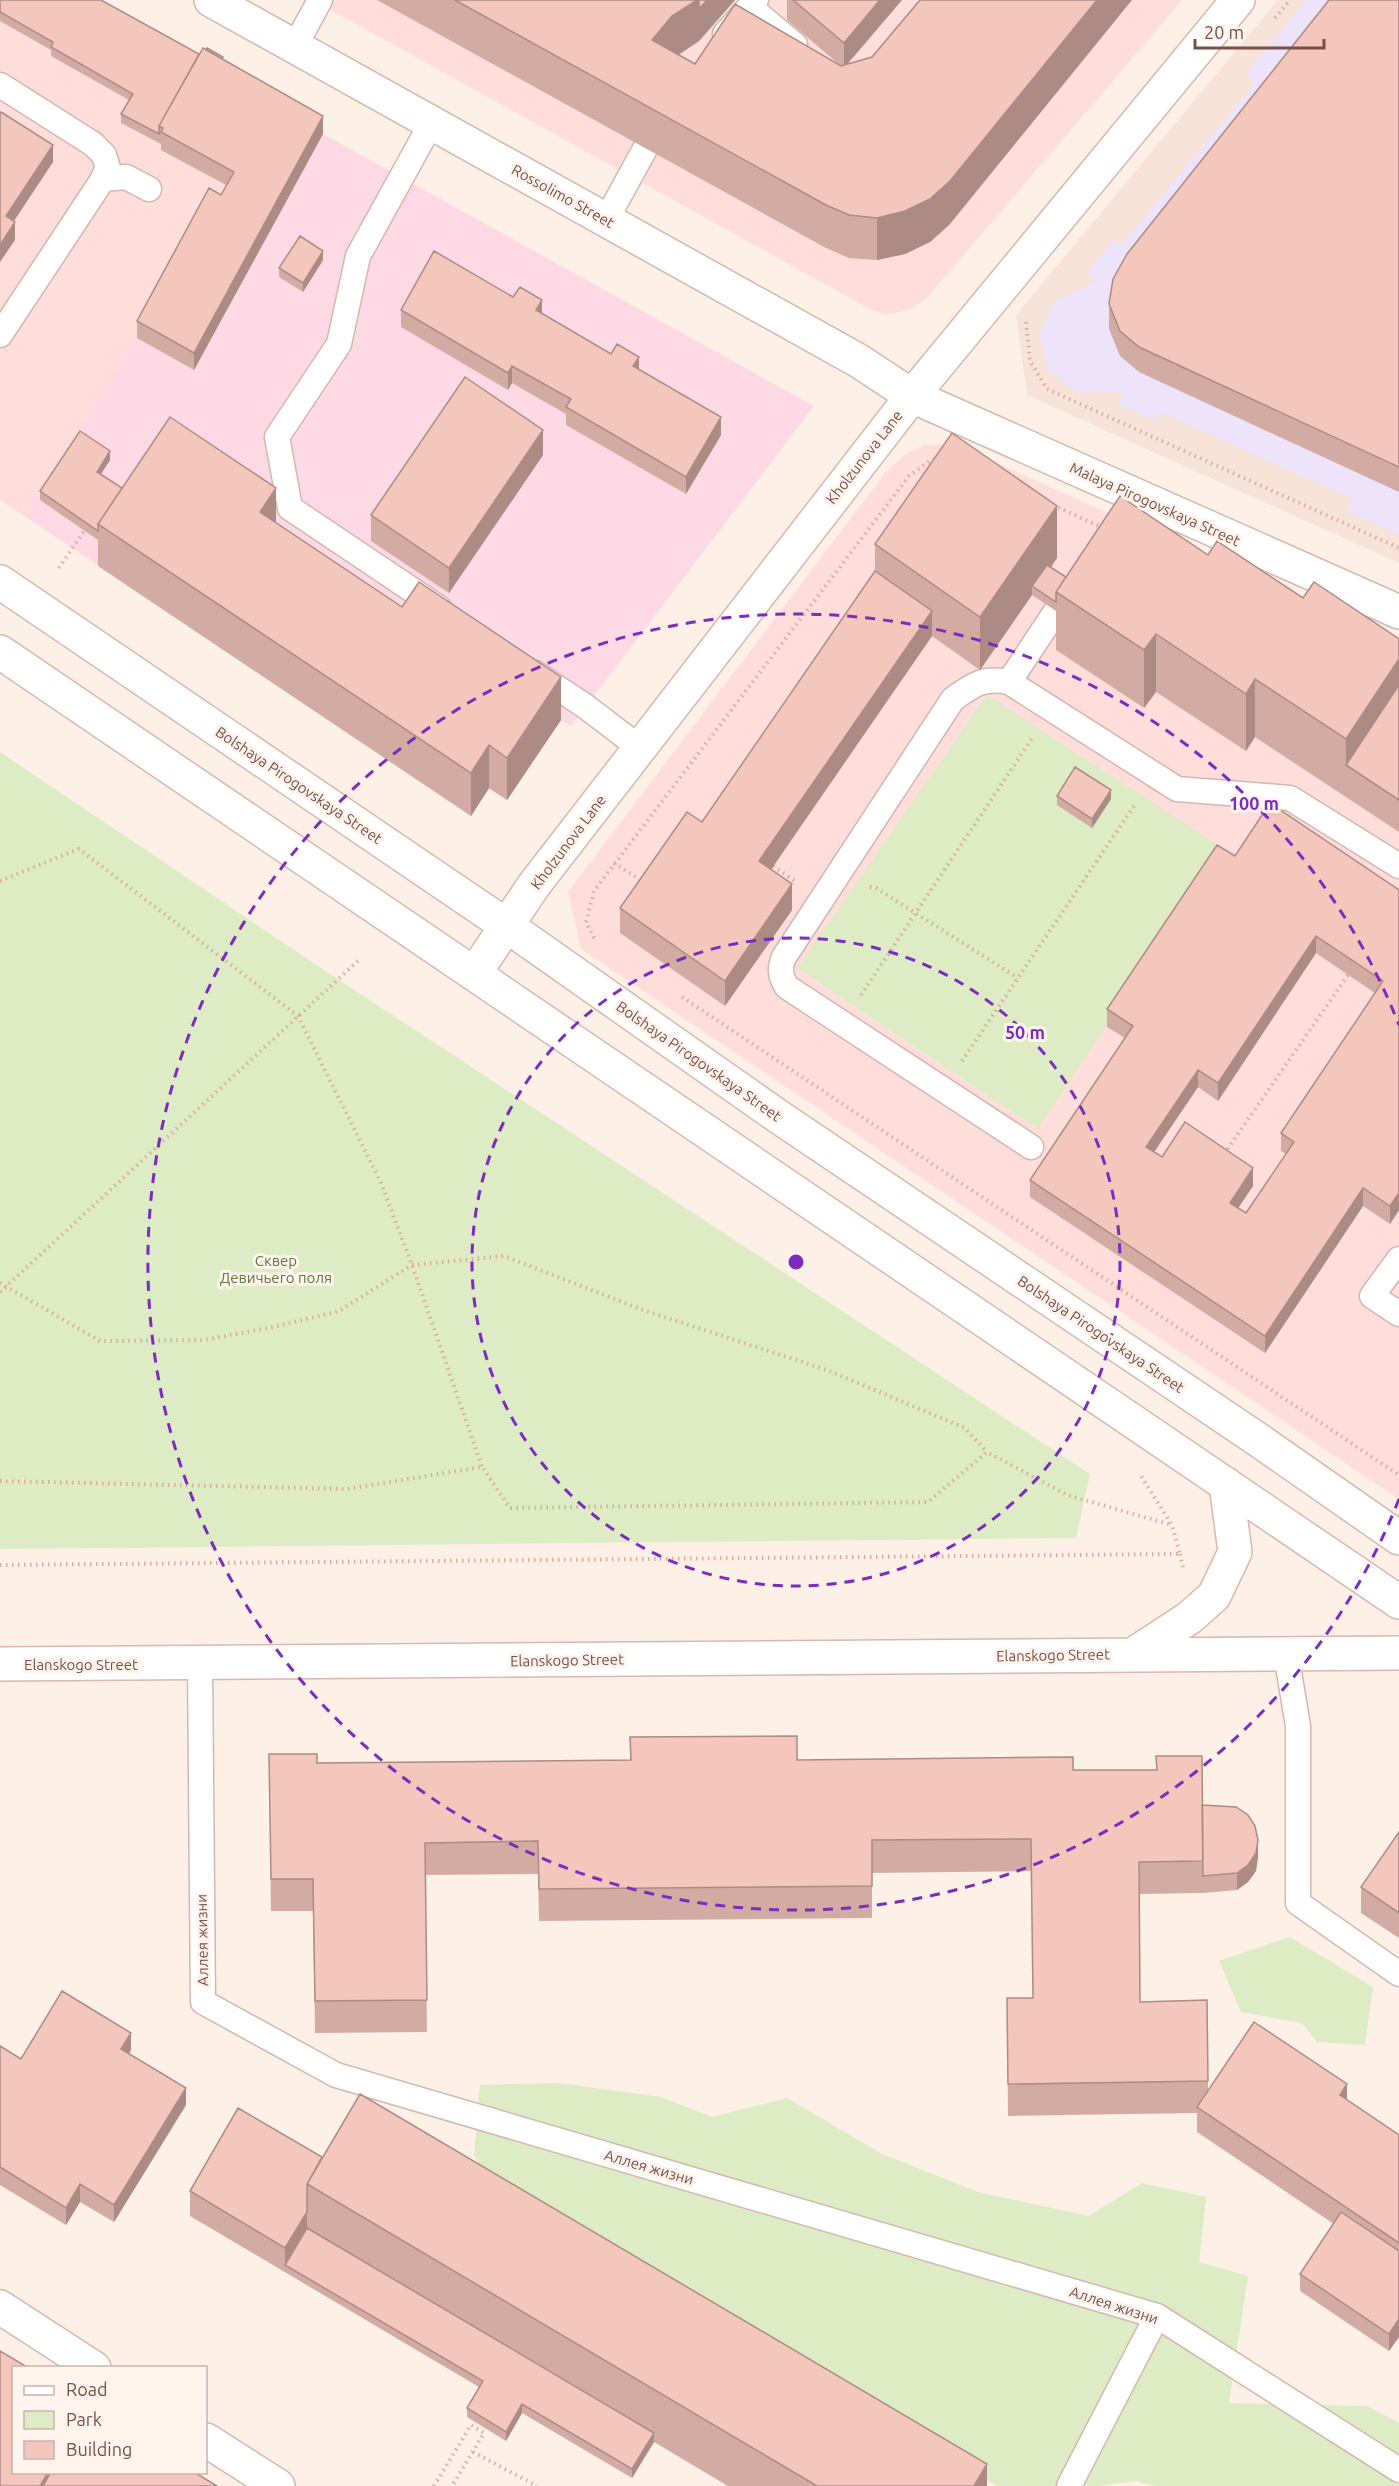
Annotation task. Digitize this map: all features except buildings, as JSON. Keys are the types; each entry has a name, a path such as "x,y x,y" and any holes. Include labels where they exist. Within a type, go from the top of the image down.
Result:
{"street":[{"name":"Rossolimo Street","path":"212,0 859,361 912,396"},
{"name":"Kholzunova Lane","path":"474,975 534,885 912,396 1238,0"},
{"name":"Malaya Pirogovskaya Street","path":"912,396 1399,612"},
{"name":"Bolshaya Pirogovskaya Street","path":"0,582 507,926 779,1117 1257,1439 1399,1538"},
{"path":"0,652 1399,1602"},
{"path":"1134,1654 1189,1618 1214,1596 1235,1552 1226,1484"},
{"name":"Elanskogo Street","path":"0,1664 1399,1653"},
{"path":"0,2307 92,2366"},
{"path":"207,2441 278,2486"}],"lane":[{"path":"295,46 320,0"},
{"path":"707,55 753,3 809,57"},
{"path":"0,85 93,144 104,155 108,168 0,335"},
{"path":"606,220 646,147 679,98"},
{"path":"432,122 358,256 339,344 277,436 290,508 458,620"},
{"path":"103,179 126,177 149,189"},
{"path":"1108,530 1132,493"},
{"path":"1009,682 1056,611"},
{"path":"516,660 585,706 640,748"},
{"path":"1031,1147 787,987 781,978 780,967 784,957 953,699 971,686 991,678 1009,682 1178,789 1290,798 1399,866"},
{"path":"1399,1259 1372,1296 1399,1314"},
{"path":"1286,1654 1298,1726 1298,1903 1399,1974"},
{"name":"Аллея жизни","path":"200,1664 203,2002 336,2075 1157,2316 1399,2470"},
{"path":"1069,2486 1157,2316"}],"path":[{"path":"1267,27 1290,0"},
{"path":"1025,318 1030,361 1047,389 1399,548"},
{"path":"604,945 594,938 586,922 594,891 909,476 931,460 942,460"},
{"path":"1046,502 1108,530"},
{"path":"59,568 84,531"},
{"path":"842,1023 1051,709"},
{"path":"943,1089 1155,775"},
{"path":"0,881 80,849 298,1016 381,1183 412,1264 482,1467 510,1508 928,1502 987,1452"},
{"path":"614,863 652,887"},
{"path":"773,866 798,883 876,888 1018,978"},
{"path":"0,1292 359,960"},
{"path":"1218,1162 1348,975"},
{"path":"673,991 1399,1475"},
{"path":"0,1283 100,1341 204,1340 278,1326 339,1311 412,1264 504,1256 643,1310 827,1370 965,1428 987,1452 1067,1495 1172,1525"},
{"path":"0,1481 347,1489 482,1467"},
{"path":"0,1565 1180,1554 1172,1525 1140,1476"},
{"path":"434,2486 471,2425 484,2433 452,2486"},
{"path":"473,2451 537,2486"}],"shaded area":[{"path":"0,0 203,65 323,134 194,370 137,339 23,515 0,500"},
{"path":"313,0 1182,0 930,294 914,308 886,315 870,309"},
{"path":"1278,0 1399,0 1399,563 1027,395 1016,315"},
{"path":"1306,0 1399,0 1399,535 1348,512 1352,499 1161,412 1155,421 1119,405 1123,393 1076,391 1049,372 1039,334 1055,301 1096,281 1087,273 1113,240 1120,246 1254,84 1246,74"},
{"path":"323,134 814,406 571,726 561,720 507,800 489,789 471,816 23,515 137,338 194,370"},
{"path":"955,444 1399,645 1399,1499 581,949 568,892 885,473 906,454 924,445"}],"green space":[{"path":"987,695 1224,849 1038,1129 797,968"},
{"name":"Сквер Девичьего поля","path":"0,752 327,972 1090,1474 1076,1538 0,1549"},
{"path":"1290,1937 1373,1987 1365,2045 1317,2042 1302,2023 1241,2012 1219,1961"},
{"path":"558,2083 661,2097 712,2117 787,2098 882,2154 978,2192 1089,2216 1142,2183 1206,2197 1199,2262 1248,2276 1229,2403 1367,2406 1399,2423 1399,2486 1157,2486 1135,2481 1096,2486 997,2486 490,2187 474,2155 480,2085"}]}
